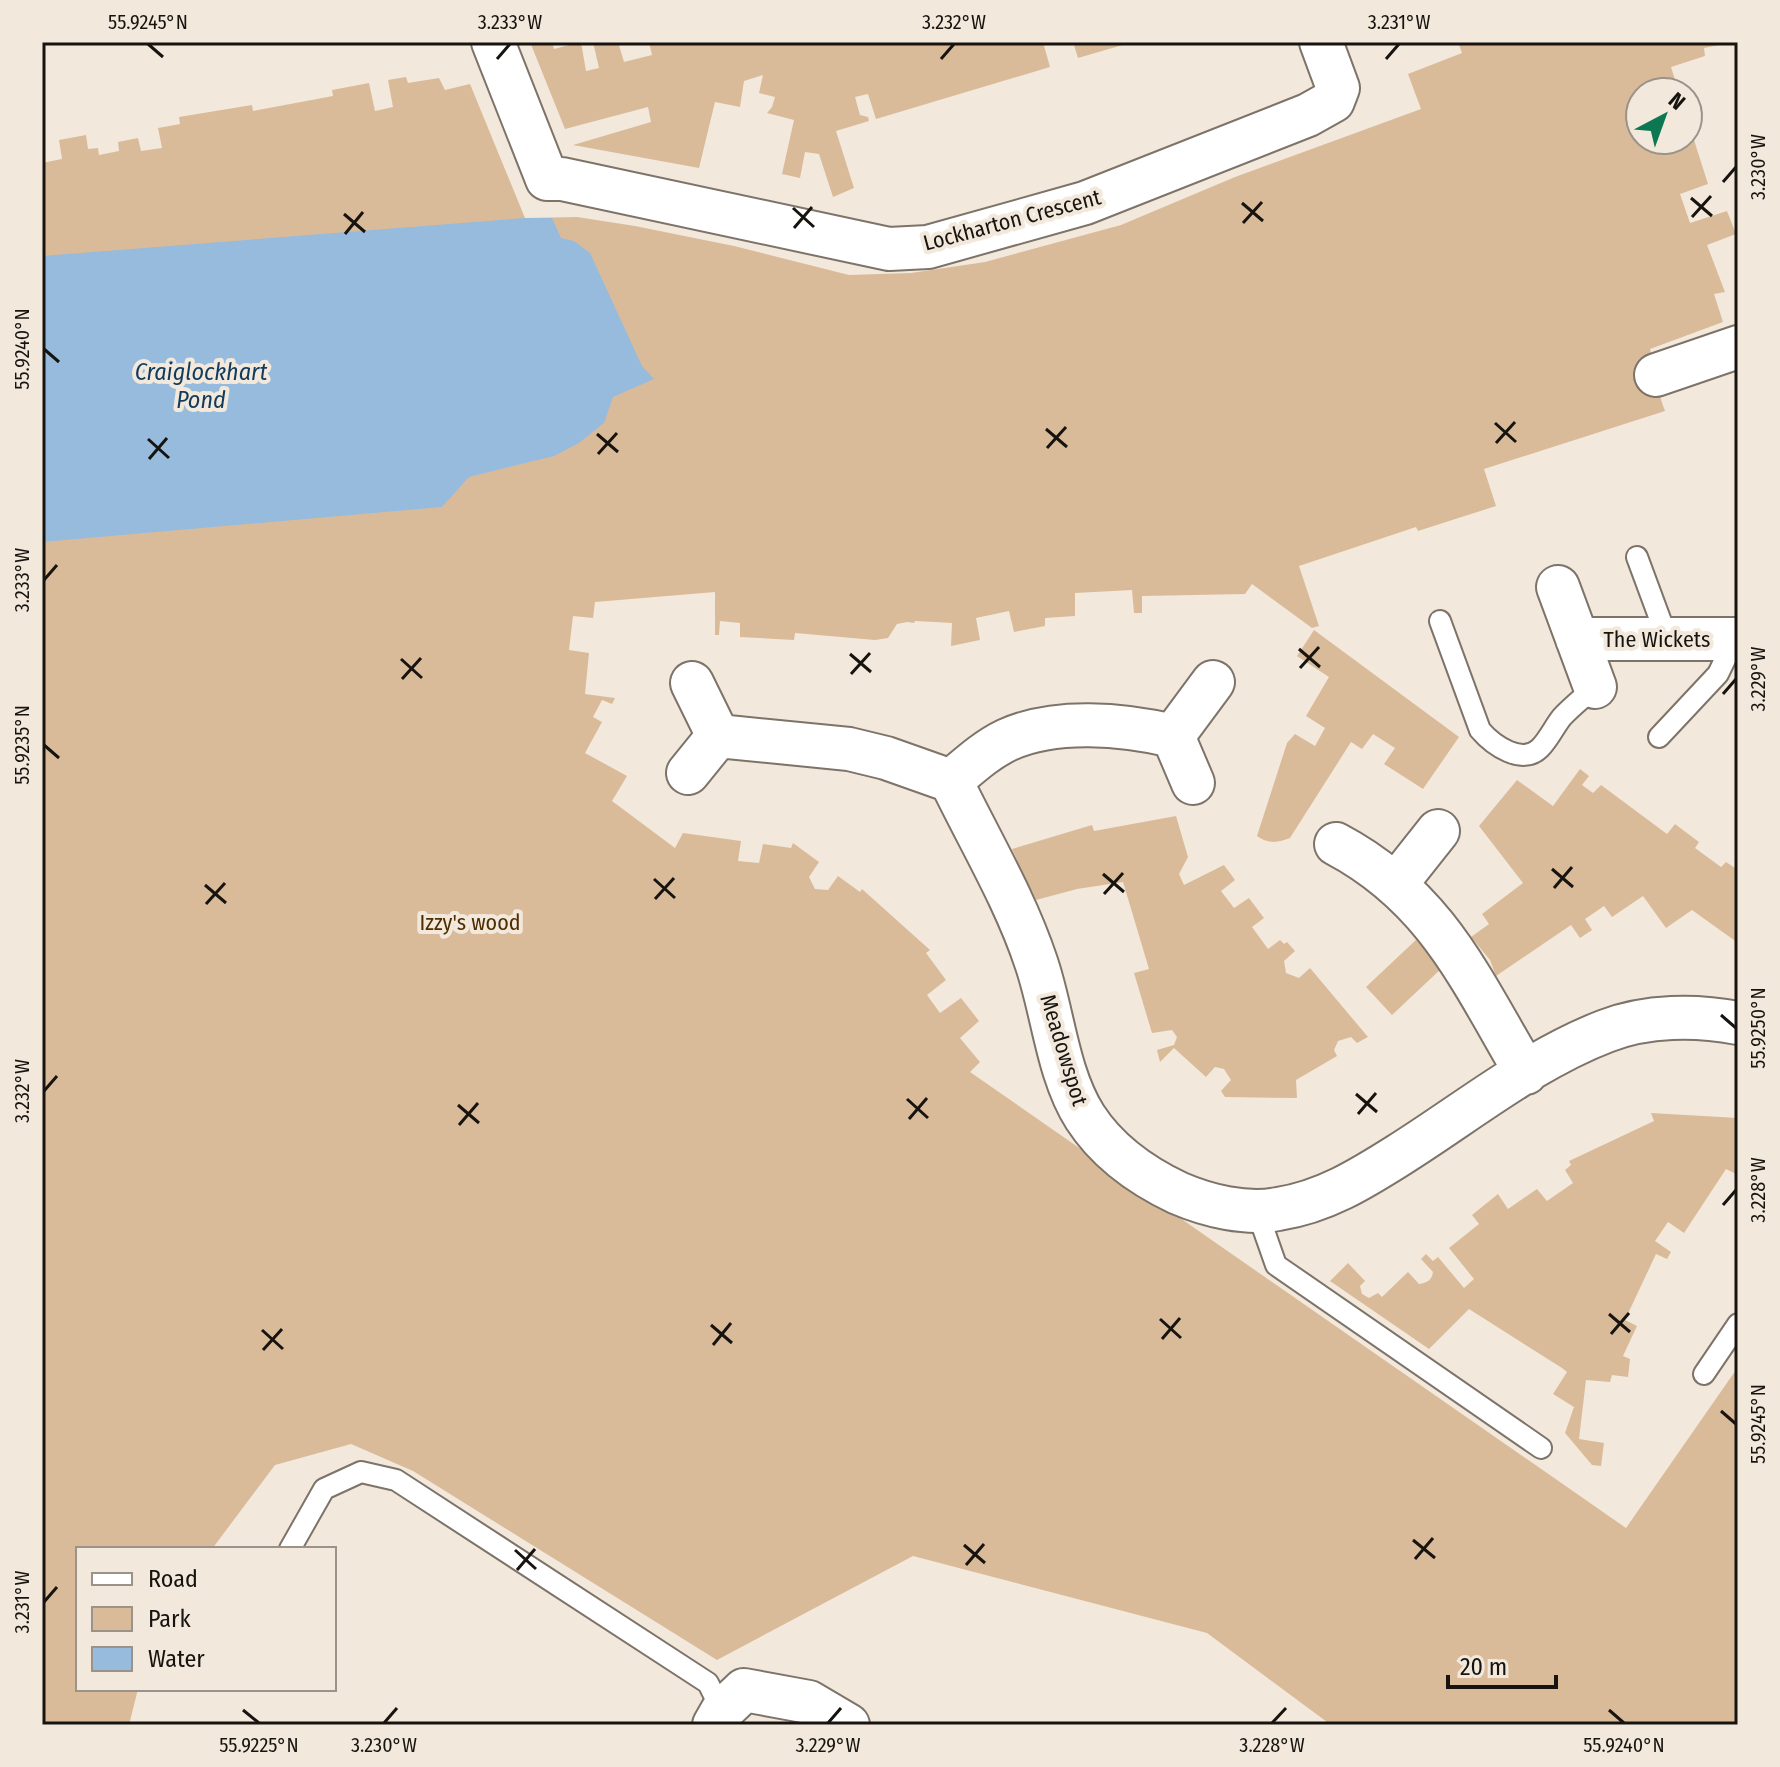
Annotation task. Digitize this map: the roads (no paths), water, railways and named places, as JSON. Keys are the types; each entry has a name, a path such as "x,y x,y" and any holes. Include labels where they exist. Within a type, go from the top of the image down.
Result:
{"street":[{"name":"Lockharton Crescent","path":"493,42 547,179 562,179 889,249 928,247 1085,203 1258,136 1333,101 1338,88 1325,53"},
{"path":"1656,375 1738,347"},
{"name":"The Wickets","path":"1558,587 1595,687"},
{"name":"The Wickets","path":"1577,639 1736,639"},
{"path":"1173,736 1213,682"},
{"path":"692,683 718,736"},
{"path":"718,736 849,749 886,758 951,781 1008,739 1052,729 1101,724 1173,736"},
{"path":"688,773 718,736"},
{"path":"1173,736 1193,783"},
{"name":"Meadowspot","path":"951,781 1023,927 1043,984 1060,1053 1084,1116 1133,1168 1161,1185 1210,1204 1257,1211 1301,1204 1344,1188 1526,1073 1607,1030 1673,1018 1738,1023"},
{"path":"1396,884 1438,831"},
{"path":"1336,844 1362,857 1396,884 1457,952 1526,1073"},
{"path":"718,1718 744,1690 809,1702 848,1725"}],"lane":[{"path":"1637,557 1667,638"},
{"path":"1440,621 1480,730 1494,743 1511,752 1527,755 1539,749 1561,718 1595,687"},
{"path":"1659,737 1718,674 1736,639"},
{"path":"1257,1211 1276,1265 1541,1448"},
{"path":"1704,1374 1738,1324"},
{"path":"291,1547 324,1489 361,1472 396,1480 708,1683 718,1718"}],"water":[{"name":"Craiglockhart Pond","path":"552,218 561,238 574,241 590,253 642,366 654,379 613,397 604,423 579,443 554,456 469,477 442,507 42,542 42,256"}],"park label":[{"name":"Izzy's wood","path":"470,922"}]}
